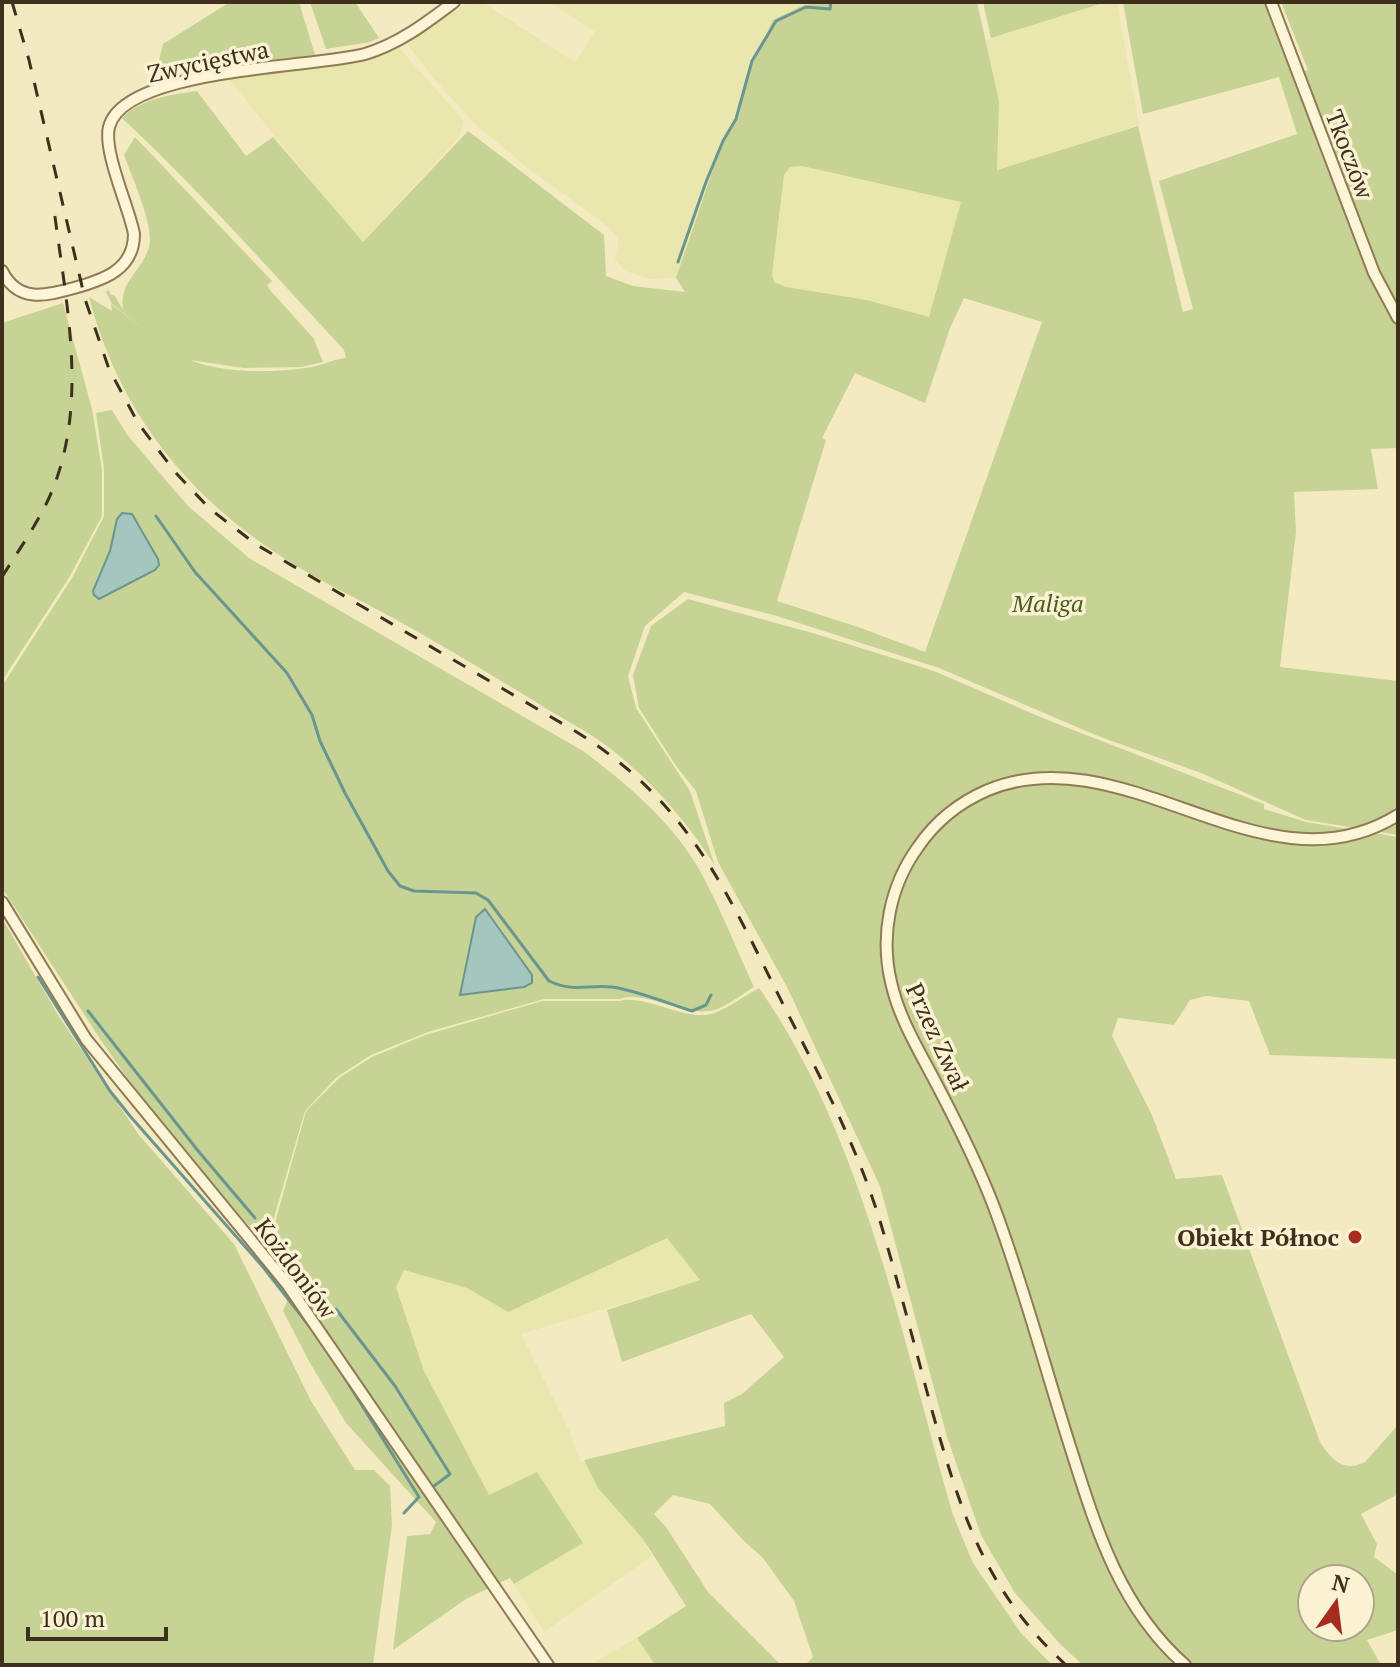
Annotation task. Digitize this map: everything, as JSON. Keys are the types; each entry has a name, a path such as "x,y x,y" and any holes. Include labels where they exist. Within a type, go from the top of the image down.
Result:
{"street":[{"name":"Zwycięstwa","path":"2,271 17,289 29,295 45,296 99,282 126,262 134,234 108,139 112,120 127,102 225,72 368,53 406,36 454,2"},
{"name":"Tkoczów","path":"1271,2 1368,259 1398,318"},
{"name":"Przez Zwał","path":"1185,1665 1152,1631 1130,1601 1099,1539 998,1216 971,1151 908,1029 895,997 887,961 891,905 909,861 935,826 972,798 1019,781 1057,778 1093,782 1262,834 1298,840 1354,835 1398,815"},
{"name":"Kożdoniów","path":"2,902 86,1039 287,1284 548,1665"}],"shaded area":[{"path":"469,2 482,2 575,62 595,32 549,2 829,2 804,5 749,72 739,116 720,149 676,278 651,279 625,271 615,260 619,238 476,125 405,41"},
{"path":"1106,2 1117,2 1139,125 997,170 999,101 986,40"},
{"path":"396,44 464,121 459,137 362,243 227,77"},
{"path":"802,166 961,202 929,317 867,300 786,287 774,282 772,275 784,175 790,167"},
{"path":"667,1238 701,1280 521,1334 569,1430 581,1462 585,1462 643,1539 652,1556 544,1632 514,1584 582,1543 537,1473 489,1496 424,1371 396,1286 404,1270 467,1288 508,1312"},
{"path":"637,1638 655,1665 589,1665"}],"green space":[{"path":"230,2 299,2 315,55 156,72 163,44"},
{"path":"310,2 355,2 379,38 326,49"},
{"name":"Maliga","path":"829,2 977,2 999,101 997,170 1138,126 1183,312 1193,309 1159,181 1297,134 1279,77 1143,114 1123,2 1264,2 1293,74 1308,70 1281,2 1398,2 1398,448 1371,449 1378,489 1294,492 1296,532 1280,667 1398,681 1398,835 1306,820 1201,773 1098,736 939,668 777,616 684,592 645,626 628,676 636,708 690,791 715,866 670,805 616,753 449,650 282,557 215,506 186,477 137,412 102,338 89,297 112,311 111,304 146,331 112,304 106,292 109,290 115,296 123,310 124,291 149,247 146,214 124,155 135,137 272,281 267,285 270,290 314,339 323,362 302,367 244,368 190,360 219,368 266,371 311,367 346,358 344,350 235,232 122,118 138,106 157,98 197,91 246,156 273,137 363,242 468,131 604,235 606,276 633,286 685,292 676,278 720,149 739,116 749,72 773,20 804,5","holes":["802,166 961,202 929,317 867,300 786,287 774,282 772,275 784,175 790,167","964,298 1042,322 925,652 777,601 826,440 822,438 855,373 925,403 950,328"]},
{"path":"983,2 1106,2 991,38"},
{"path":"63,303 92,409 102,470 102,516 70,576 2,681 2,323"},
{"path":"112,410 128,436 188,506 249,558 583,751 631,790 676,835 699,869 754,987 726,1005 709,1011 687,1010 629,997 544,999 428,1032 371,1055 337,1077 305,1111 266,1245 196,1167 145,1103 2,888 2,686 72,578 104,516 104,469 96,413"},
{"path":"688,599 934,671 1045,719 1264,804 1264,809 1306,822 1398,837 1398,1059 1270,1055 1249,1001 1206,996 1190,1000 1174,1025 1118,1018 1112,1036 1152,1115 1176,1179 1222,1175 1324,1448 1338,1462 1357,1465 1365,1462 1398,1425 1398,1494 1361,1514 1377,1544 1374,1557 1398,1575 1398,1630 1376,1637 1376,1563 1296,1563 1296,1643 1369,1643 1381,1665 1083,1665 1015,1593 981,1535 947,1437 880,1186 788,989 718,862 696,791 639,708 633,675 651,626"},
{"path":"2,918 58,1015 139,1135 234,1244 311,1401 355,1470 374,1470 390,1486 392,1525 373,1665 2,1665"},
{"path":"759,988 795,1047 826,1109 853,1175 897,1311 953,1515 973,1563 1021,1633 1052,1665 805,1665 813,1657 794,1601 763,1558 710,1504 673,1495 654,1514 666,1527 708,1592 781,1665 655,1665 637,1638 686,1606 643,1539 598,1488 584,1460 725,1426 724,1403 742,1394 784,1357 751,1314 622,1362 607,1310 700,1280 667,1238 508,1312 467,1288 404,1270 396,1287 424,1371 489,1495 537,1472 583,1543 514,1584 510,1578 466,1599 393,1650 407,1536 430,1534 436,1522 346,1423 283,1311 294,1284 268,1248 306,1111 339,1078 372,1057 425,1035 542,1001 630,1000 703,1015 725,1008"}],"water":[{"path":"122,513 132,514 159,565 99,599 93,591 110,551 117,519"},
{"path":"485,909 532,975 532,983 524,987 460,995 476,917"}],"waterway":[{"path":"678,262 706,182 736,119 752,61 776,21 806,7 830,9 831,2"},
{"path":"156,516 195,572 287,673 312,715 320,741 345,793 388,871 400,886 414,891 476,893 488,900 549,981 558,985 622,989 692,1011 706,1005 711,995"},
{"path":"38,977 110,1091 263,1267 310,1327"},
{"path":"88,1011 255,1218"},
{"path":"336,1309 395,1386 450,1474 434,1486"},
{"path":"333,1359 419,1497 404,1513"}],"railway":[{"path":"12,2 29,60 85,299 109,369 138,423 175,472 210,509 257,545 575,731 616,759 679,822 704,857 747,932 817,1070 866,1180 942,1445 979,1546 1014,1608 1066,1665"},
{"path":"2,577 49,498 69,428 72,391 69,318 54,209"}],"place":[{"name":"Obiekt Północ","path":"1355,1237"}]}
